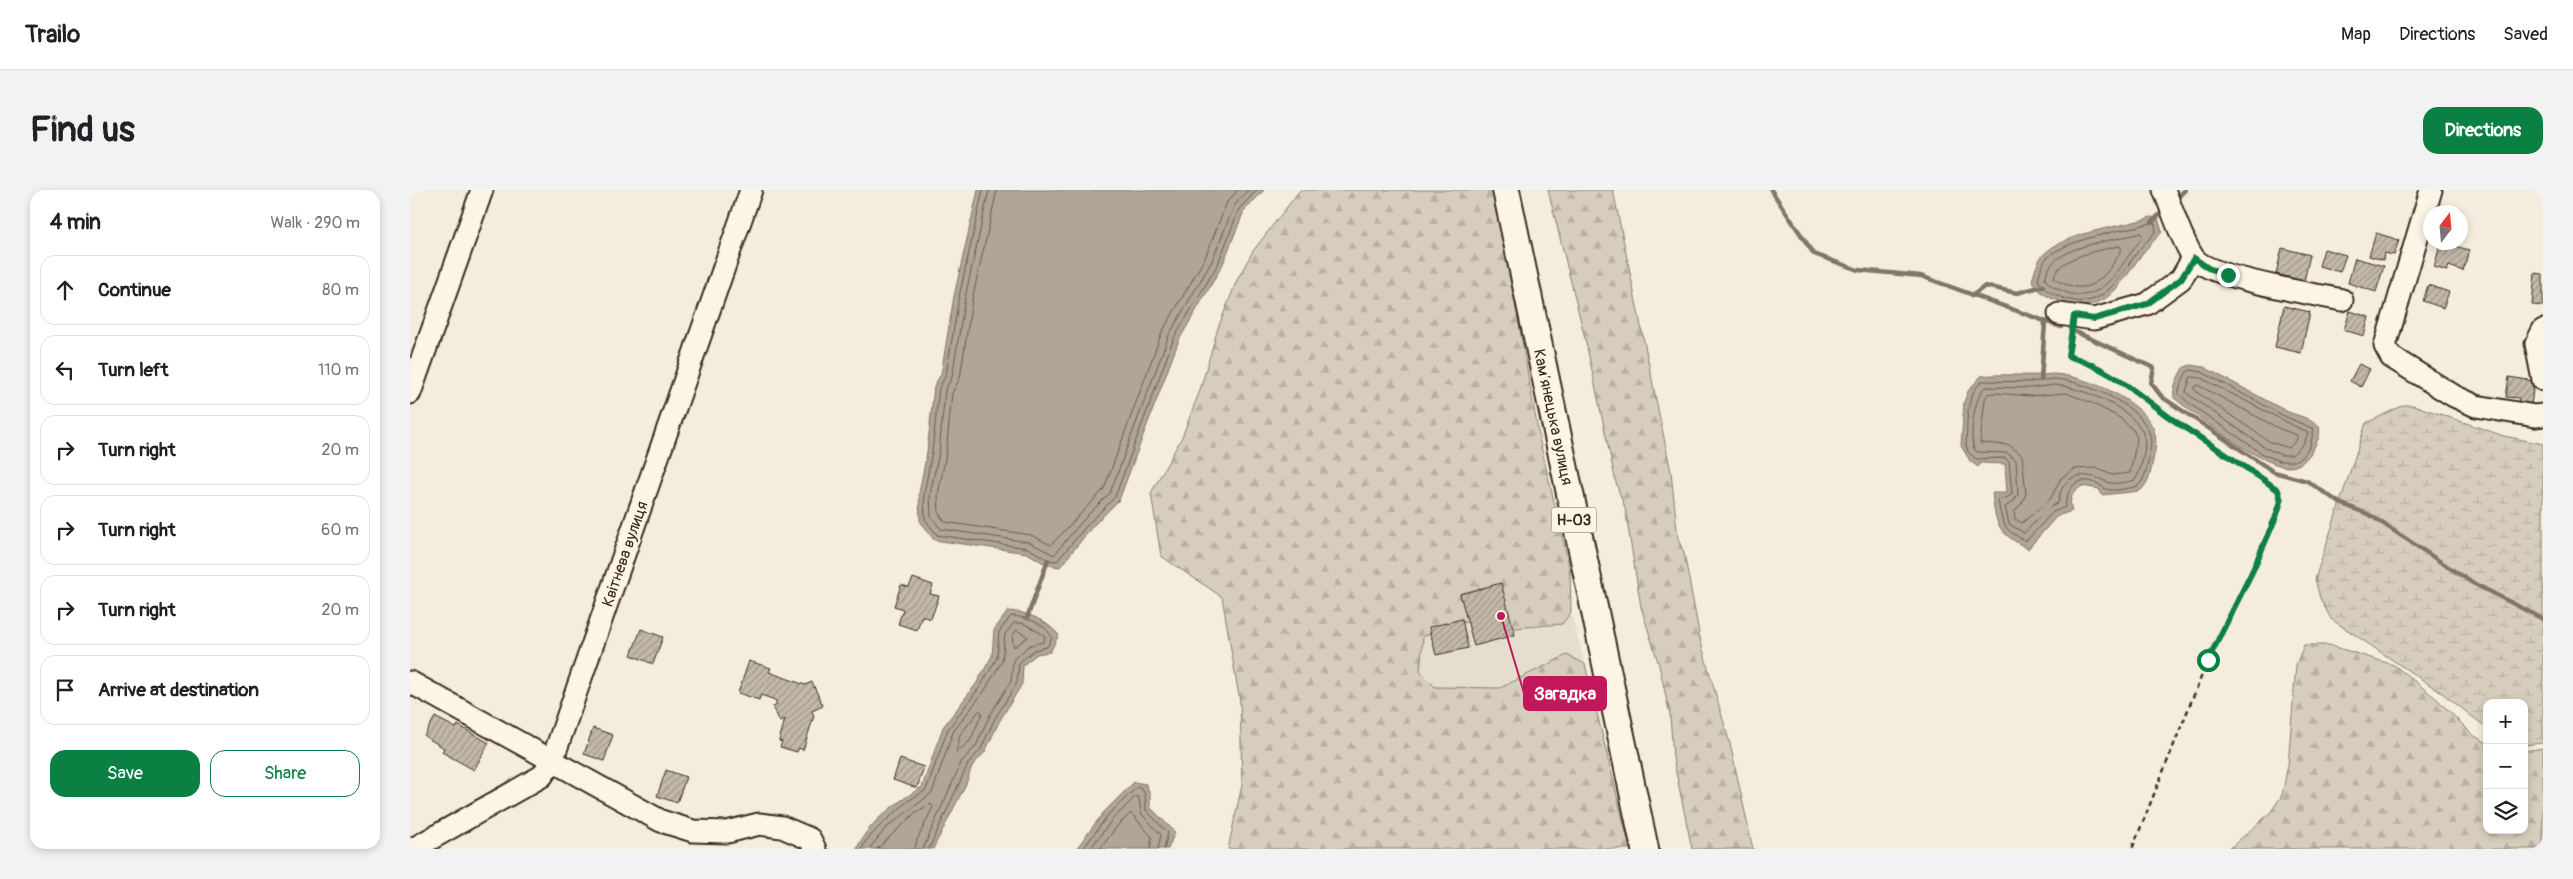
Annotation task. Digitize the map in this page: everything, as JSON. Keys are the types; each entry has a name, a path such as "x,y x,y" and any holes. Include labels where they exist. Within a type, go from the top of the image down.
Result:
{"main road":[{"name":"Камʼянецька вулиця","path":"1506,190 1645,849"}],"street":[{"path":"410,393 482,190"},
{"name":"Квітнева вулиця","path":"413,849 542,776 552,761 751,190"},
{"path":"2164,190 2194,258 2208,268 2228,275 2342,300"},
{"path":"2430,190 2385,346 2391,357 2454,396 2476,406 2535,416 2543,415"},
{"path":"2067,315 2094,319 2147,304 2181,279 2194,258"},
{"path":"2543,330 2536,344 2543,380"},
{"path":"410,682 661,821 693,831 727,832 759,824 782,827 810,839 815,849"}],"path":[{"path":"2067,315 2068,356 2090,362 2133,388 2169,416 2278,490 2281,501 2252,572 2208,660 2132,849"}],"shaded area":[{"path":"1571,612 1585,664 1567,655 1500,688 1435,687 1420,672 1423,637 1448,625 1485,619 1562,624"}],"green space":[{"path":"1300,190 1495,190 1540,442 1570,570 1571,612 1562,624 1515,628 1485,619 1448,625 1423,637 1420,672 1435,687 1500,688 1567,655 1585,664 1630,849 1228,849 1242,785 1240,702 1222,597 1161,556 1151,493 1182,437 1200,390 1218,328 1237,280 1253,251"},
{"path":"1548,190 1613,190 1671,472 1678,539 1684,553 1701,643 1730,744 1753,849 1692,849 1673,758 1670,715 1659,665 1641,607 1625,508 1616,483 1585,338"},
{"path":"2404,405 2413,405 2504,436 2543,444 2543,743 2528,745 2528,699 2483,699 2483,725 2442,693 2331,619 2320,598 2315,579 2366,423"},
{"path":"2304,645 2329,645 2394,665 2437,699 2473,735 2483,741 2483,834 2528,834 2528,750 2543,748 2543,849 2229,849 2270,813 2282,795 2288,765 2296,665"}],"water":[{"path":"978,190 1264,190 1244,211 1222,266 1179,340 1119,500 1092,527 1060,567 1047,565 1027,553 934,540 920,521 919,493 927,452 934,386 941,374 954,296"},
{"path":"2151,217 2158,218 2162,232 2143,253 2115,290 2098,303 2076,305 2062,302 2044,294 2032,280 2041,257 2065,240"},
{"path":"2190,365 2204,367 2288,412 2306,418 2319,426 2319,437 2310,454 2303,462 2295,466 2288,467 2277,464 2246,449 2197,416 2174,398 2177,379 2183,368"},
{"path":"2053,374 2081,379 2113,392 2128,401 2150,422 2156,437 2156,444 2149,477 2140,491 2102,495 2099,489 2082,486 2072,496 2070,503 2072,511 2057,516 2028,549 2004,533 1997,522 1992,493 2007,493 2005,464 1980,463 1978,467 1970,461 1961,446 1964,402 1968,391 1981,376"},
{"path":"1008,611 1023,613 1036,618 1048,625 1059,635 1050,652 1037,654 1023,665 1022,684 999,722 985,752 972,766 966,784 933,849 857,849 868,830 876,821 922,787 943,727 976,684 992,656 994,630"},
{"path":"1134,782 1146,784 1150,794 1150,807 1175,832 1168,849 1076,849 1104,812"}],"building":[{"path":"2376,233 2399,240 2394,255 2384,253 2383,260 2369,256"},
{"path":"2282,248 2310,255 2304,281 2276,274"},
{"path":"2324,249 2346,255 2340,272 2319,266"},
{"path":"2439,250 2469,250 2463,271 2449,266 2447,271 2434,267"},
{"path":"2355,258 2384,266 2376,292 2348,283"},
{"path":"2535,273 2543,274 2543,306 2532,305"},
{"path":"2428,285 2449,292 2443,308 2423,301"},
{"path":"2284,306 2310,312 2301,353 2275,347"},
{"path":"2350,311 2369,317 2364,336 2344,330"},
{"path":"2359,364 2370,369 2361,387 2350,381"},
{"path":"2509,377 2534,381 2531,406 2518,404 2519,398 2506,397"},
{"path":"913,578 933,585 930,594 939,596 931,619 922,616 917,630 898,624 903,609 894,606 901,585 909,587"},
{"path":"1501,583 1515,635 1474,646 1460,594"},
{"path":"1462,619 1468,648 1436,655 1429,627"},
{"path":"641,629 663,637 653,664 631,655"},
{"path":"749,661 771,668 769,672 805,685 812,682 823,706 812,711 814,716 803,750 799,748 797,752 780,747 782,742 779,741 785,719 780,722 773,707 777,705 775,700 761,695 759,700 738,693"},
{"path":"435,717 456,728 458,725 489,743 474,770 442,752 444,748 424,736"},
{"path":"593,728 613,735 604,761 584,754"},
{"path":"900,759 924,767 917,788 893,780"},
{"path":"666,770 686,777 677,803 657,796"}],"waterway":[{"path":"1771,190 1814,254 1858,270 1921,276 2061,327"},
{"path":"2180,195 2185,190"},
{"path":"2152,222 2161,213"},
{"path":"1972,296 1985,286 2017,293 2043,286"},
{"path":"2041,380 2045,322"},
{"path":"2076,332 2154,368 2151,383 2162,397 2274,472 2307,481 2340,503 2370,515 2471,582 2543,619"},
{"path":"1027,618 1048,560"}],"place":[{"name":"Загадка","path":"1501,616"}],"route":[{"path":"2208,660 2252,572 2276,517 2281,501 2278,490 2169,416 2133,388 2090,362 2068,356 2074,316 2094,319 2147,304 2181,279 2194,258 2208,268 2228,275"}]}
